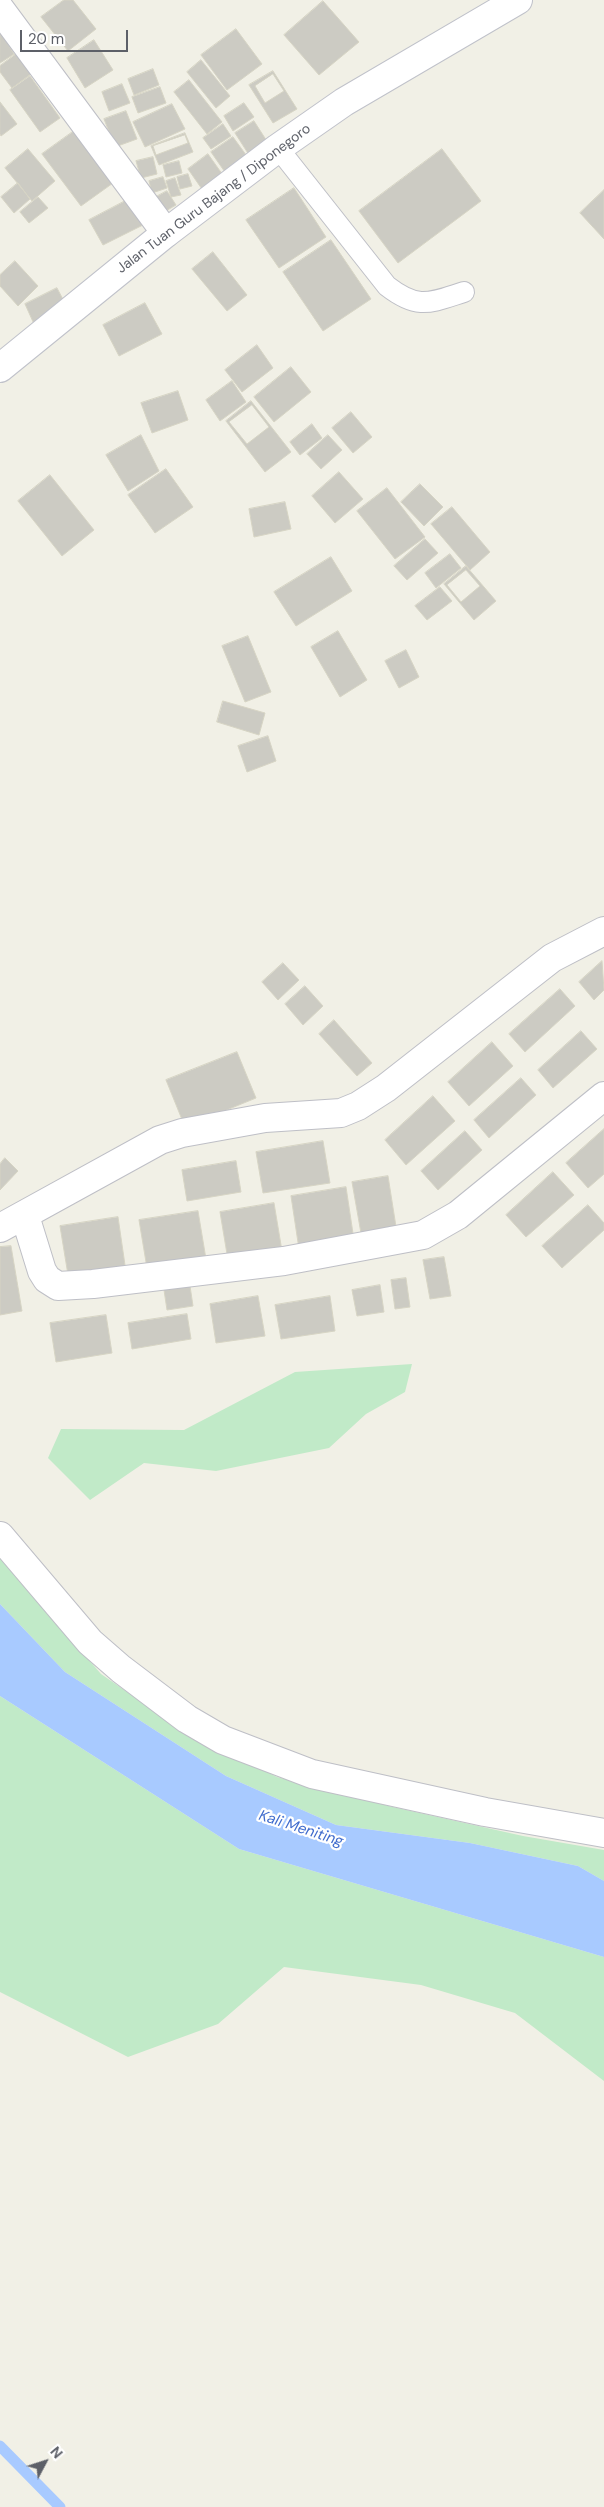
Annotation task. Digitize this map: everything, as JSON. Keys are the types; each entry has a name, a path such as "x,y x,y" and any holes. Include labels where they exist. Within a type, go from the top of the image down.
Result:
{"street":[{"name":"Jalan Tuan Guru Bajang / Diponegoro","path":"0,368 166,233 278,148 352,96 518,0"},
{"path":"0,9 166,233"},
{"path":"0,1228 25,1216 160,1140 182,1133 266,1118 341,1112 358,1106 386,1088 552,958 604,931"},
{"path":"25,1216 42,1271 47,1279 58,1286 284,1261 423,1235 458,1215 604,1096"},
{"path":"0,1536 90,1642 121,1669 186,1719 223,1740 312,1774 485,1812 604,1833"}],"lane":[{"path":"278,148 387,286 404,299 417,302 433,302 464,292"}],"green space":[{"path":"412,1364 405,1392 366,1414 329,1448 216,1471 144,1463 90,1500 48,1458 61,1429 184,1430 295,1372"},
{"path":"0,1557 101,1674 181,1729 277,1777 393,1807 523,1836 604,1850 604,1881 578,1866 470,1843 336,1825 226,1776 65,1672 0,1604"},
{"path":"0,1696 239,1849 604,1957 604,2081 515,2013 421,1985 284,1967 218,2024 128,2057 0,1992"}],"water":[{"name":"Kali Meniting","path":"0,1604 65,1672 226,1776 336,1825 470,1843 578,1866 604,1881 604,1957 239,1849 0,1696"}],"building":[{"path":"64,0 73,0 96,29 68,51 41,17"},
{"path":"323,1 359,42 319,75 284,35"},
{"path":"236,29 262,64 227,90 201,55"},
{"path":"0,31 14,54 0,63"},
{"path":"94,40 113,70 85,88 67,58"},
{"path":"16,54 31,74 12,88 0,72 0,66"},
{"path":"201,60 230,96 216,108 187,72"},
{"path":"153,69 159,85 134,95 128,79"},
{"path":"273,71 297,109 273,123 249,85"},
{"path":"273,74 284,91 265,103 255,86"},
{"path":"30,76 60,118 40,132 10,90"},
{"path":"189,80 222,122 207,134 174,92"},
{"path":"122,84 130,103 109,111 102,92"},
{"path":"160,87 166,103 138,113 132,97"},
{"path":"0,102 17,124 1,136 0,134"},
{"path":"244,103 254,117 233,131 224,116"},
{"path":"172,104 185,129 145,147 133,122"},
{"path":"126,111 137,139 115,147 104,119"},
{"path":"254,121 270,146 251,158 235,133"},
{"path":"223,124 231,136 211,149 203,138"},
{"path":"81,126 120,178 81,206 42,154"},
{"path":"185,133 193,152 159,165 151,146"},
{"path":"185,135 188,143 156,155 153,146"},
{"path":"233,137 249,159 227,175 211,152"},
{"path":"28,149 55,181 32,201 5,168"},
{"path":"442,149 481,201 398,263 359,211"},
{"path":"208,154 225,178 204,192 188,169"},
{"path":"153,157 157,174 141,178 136,161"},
{"path":"179,161 182,173 166,177 163,165"},
{"path":"188,174 192,186 180,189 177,177"},
{"path":"163,177 167,188 152,193 149,181"},
{"path":"175,178 181,195 171,197 166,181"},
{"path":"18,183 30,199 14,213 1,197"},
{"path":"294,188 326,237 279,268 246,220"},
{"path":"604,190 604,239 580,213"},
{"path":"167,191 176,205 164,212 156,197"},
{"path":"38,197 48,208 29,223 20,212"},
{"path":"131,198 145,224 103,245 89,220"},
{"path":"331,240 371,299 323,331 283,272"},
{"path":"213,252 247,295 227,311 192,269"},
{"path":"15,261 38,286 18,306 0,286 0,275"},
{"path":"57,288 67,307 34,324 25,304"},
{"path":"145,303 162,334 119,356 103,325"},
{"path":"257,345 273,368 242,392 225,370"},
{"path":"291,367 311,392 274,422 254,397"},
{"path":"232,381 246,402 220,421 206,400"},
{"path":"178,391 188,420 152,433 141,403"},
{"path":"251,401 291,452 265,472 226,421"},
{"path":"252,405 269,427 247,444 229,422"},
{"path":"351,412 372,437 353,453 332,428"},
{"path":"312,424 322,438 300,455 290,442"},
{"path":"141,435 159,471 128,491 106,455"},
{"path":"328,435 342,450 321,469 307,454"},
{"path":"166,469 193,507 155,533 128,495"},
{"path":"339,472 363,499 335,523 312,496"},
{"path":"50,475 94,530 62,556 18,501"},
{"path":"420,484 443,507 424,526 401,502"},
{"path":"387,488 425,537 395,559 357,511"},
{"path":"285,502 291,529 254,537 249,509"},
{"path":"452,507 490,552 470,570 431,524"},
{"path":"425,539 438,553 407,580 394,566"},
{"path":"450,554 461,568 436,588 425,573"},
{"path":"331,557 352,591 296,626 274,592"},
{"path":"466,566 496,601 474,620 444,584"},
{"path":"466,570 480,586 461,602 447,585"},
{"path":"440,587 452,601 427,620 415,606"},
{"path":"338,631 367,680 340,697 311,647"},
{"path":"248,636 271,692 245,702 222,646"},
{"path":"406,650 419,677 399,688 385,661"},
{"path":"223,701 265,713 259,735 217,722"},
{"path":"268,736 276,761 247,772 238,746"},
{"path":"602,961 604,990 594,1000 579,982"},
{"path":"283,963 299,980 278,1000 262,982"},
{"path":"305,986 323,1006 303,1025 285,1004"},
{"path":"560,989 575,1006 525,1052 509,1034"},
{"path":"334,1020 372,1063 357,1076 319,1034"},
{"path":"581,1031 597,1049 553,1088 538,1070"},
{"path":"492,1042 513,1066 469,1106 448,1082"},
{"path":"237,1052 256,1098 185,1127 166,1080"},
{"path":"521,1078 536,1095 489,1138 474,1120"},
{"path":"433,1096 455,1121 406,1165 385,1140"},
{"path":"604,1129 604,1174 588,1188 566,1163"},
{"path":"465,1131 482,1150 438,1190 421,1171"},
{"path":"323,1141 330,1183 263,1193 256,1152"},
{"path":"5,1158 18,1171 0,1190 0,1164"},
{"path":"236,1161 241,1192 187,1201 182,1170"},
{"path":"553,1172 574,1195 526,1237 506,1215"},
{"path":"388,1176 397,1233 362,1239 352,1182"},
{"path":"346,1187 354,1240 299,1249 291,1196"},
{"path":"274,1203 283,1257 229,1266 220,1212"},
{"path":"588,1205 604,1223 604,1230 562,1268 542,1246"},
{"path":"198,1211 206,1259 147,1268 139,1220"},
{"path":"118,1217 126,1272 69,1281 60,1226"},
{"path":"11,1246 22,1311 0,1315 0,1247"},
{"path":"444,1257 451,1296 430,1299 423,1260"},
{"path":"406,1278 410,1307 395,1309 391,1280"},
{"path":"380,1285 384,1312 357,1316 352,1290"},
{"path":"190,1286 193,1306 167,1310 164,1290"},
{"path":"258,1296 265,1336 216,1343 210,1304"},
{"path":"330,1296 335,1331 281,1339 275,1305"},
{"path":"187,1314 191,1339 132,1349 128,1323"},
{"path":"106,1315 112,1353 56,1362 50,1323"}],"waterway":[{"path":"0,2446 60,2507"}]}
